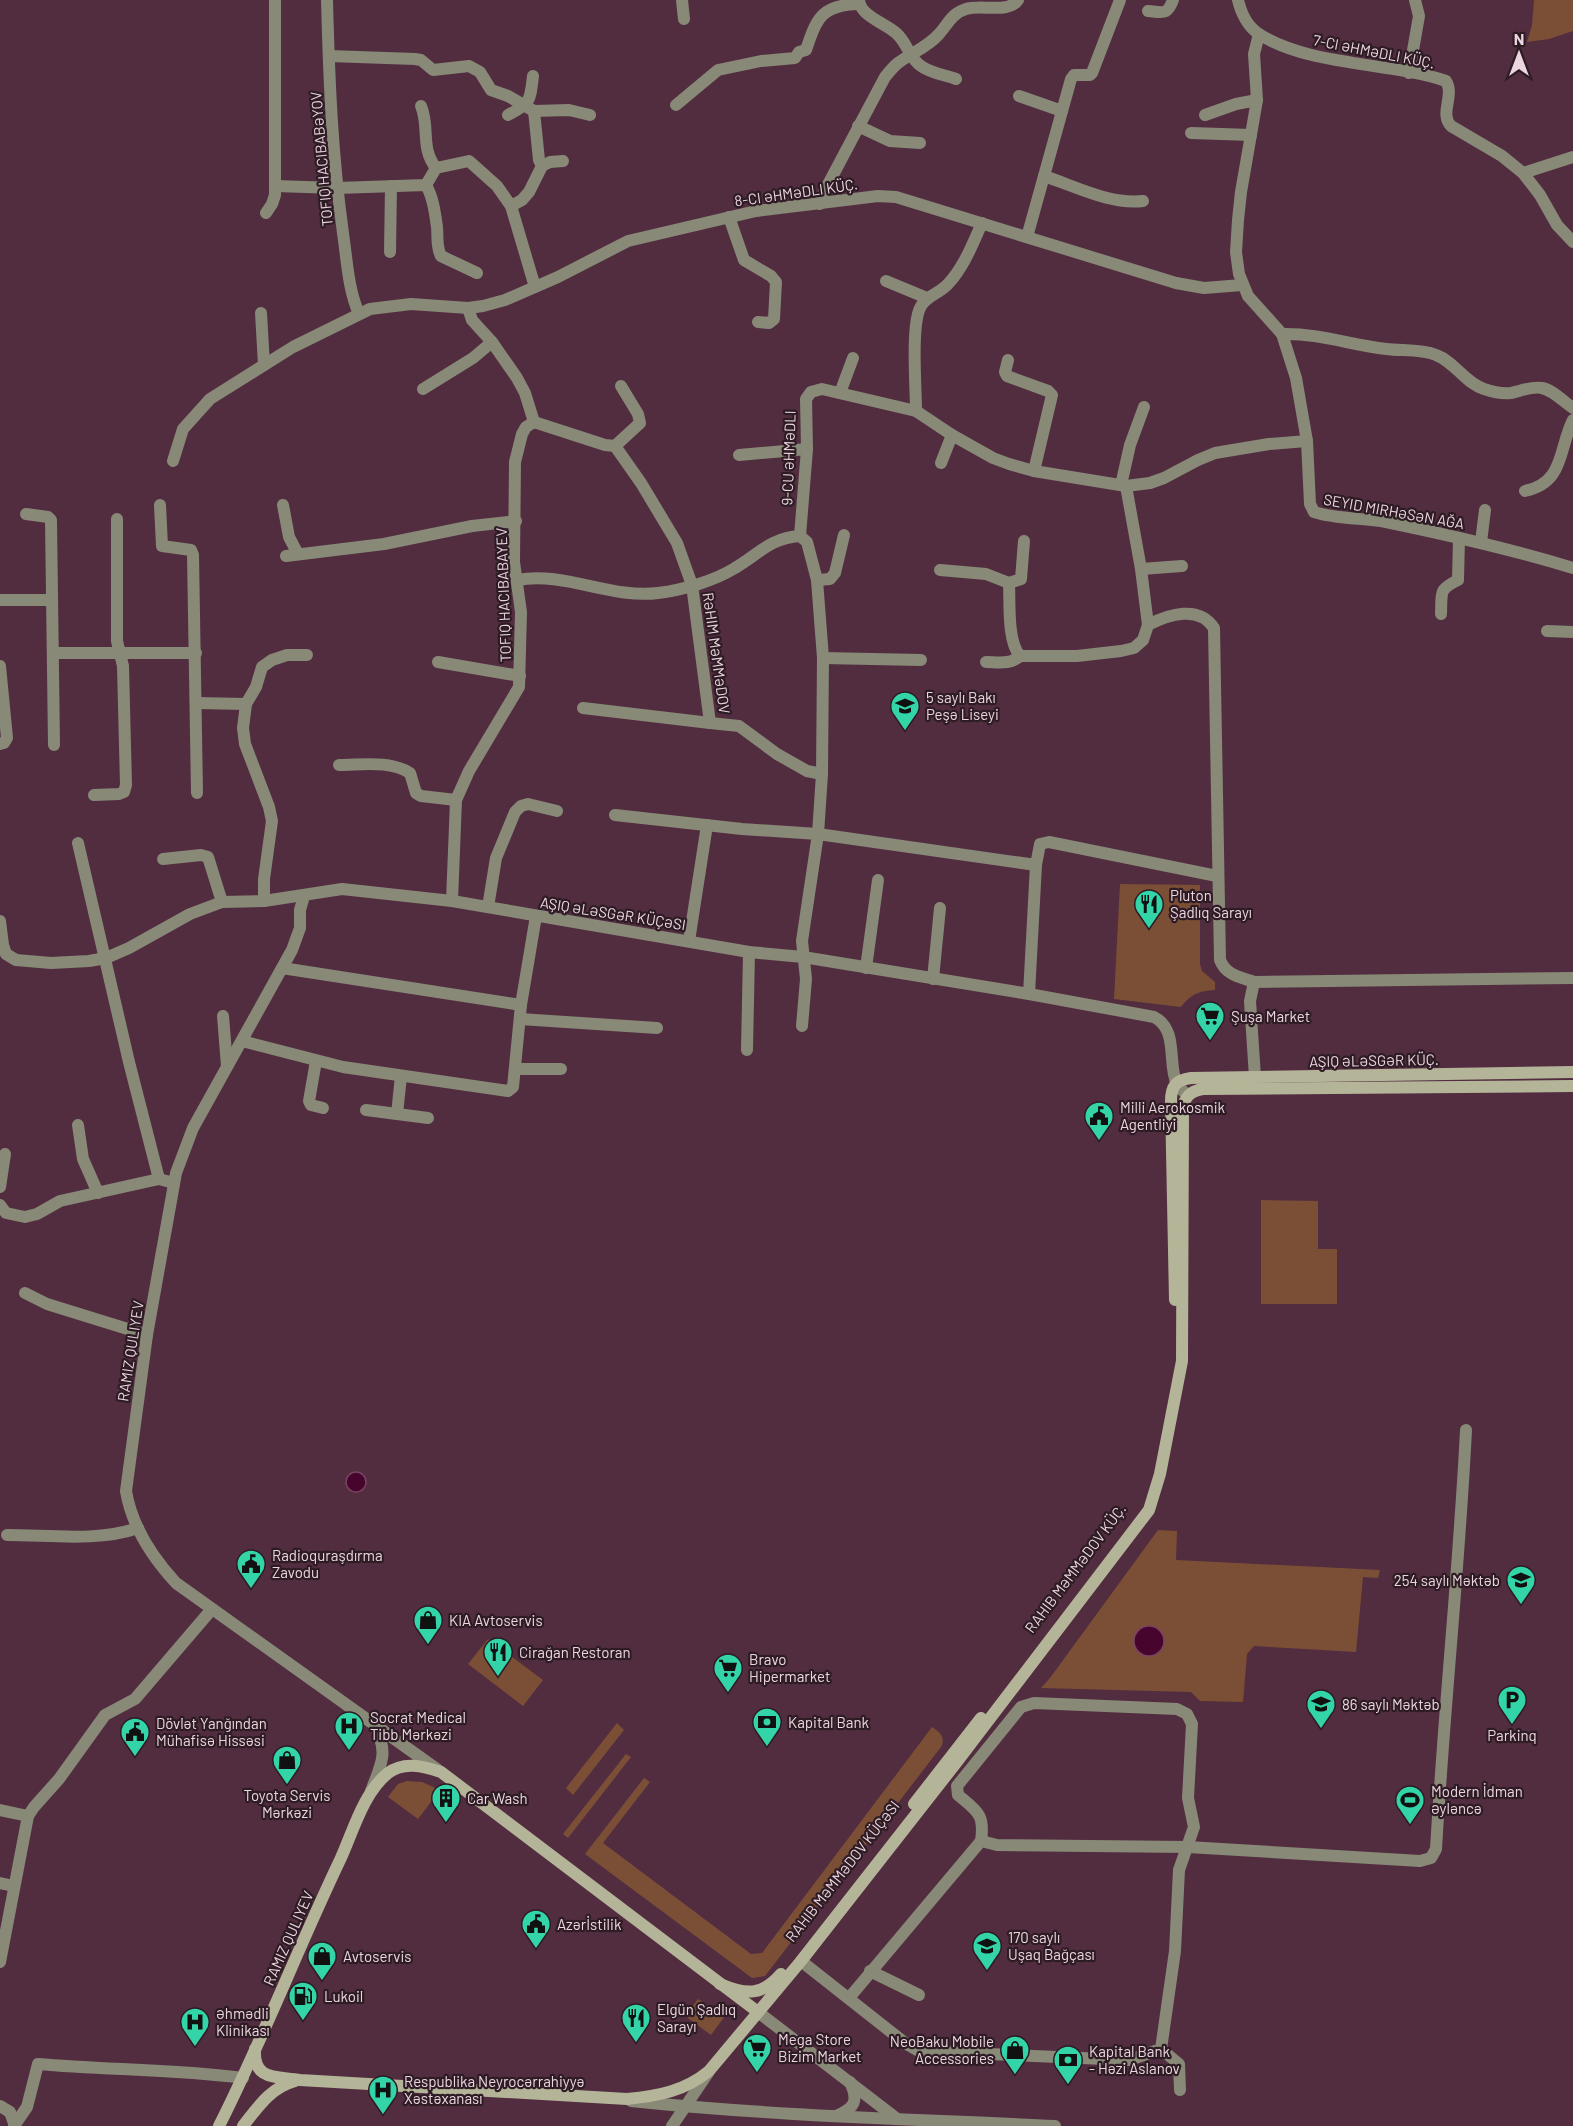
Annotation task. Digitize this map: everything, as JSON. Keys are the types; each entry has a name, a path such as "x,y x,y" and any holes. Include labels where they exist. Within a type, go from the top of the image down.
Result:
{"main road":[{"path":"1179,1350 1183,1110 1185,1099 1190,1094 1203,1089 1255,1083 1573,1072"},
{"path":"1176,1083 1187,1079 1255,1083 1573,1086"},
{"name":"RAHIB MƏMMƏDOV KÜÇ.","path":"969,1732 1145,1508 1179,1350 1171,1101 1171,1090 1176,1083"},
{"path":"243,2078 614,2099 647,2097 677,2090 699,2080 801,1961 956,1763 1145,1508"},
{"name":"RAHIB MƏMMƏDOV KÜÇƏSI","path":"720,1984 734,1990 754,1992 764,1990 779,1977 969,1732"},
{"name":"RAMIZ QULIYEV","path":"219,2126 243,2078 370,1794 382,1779 397,1768 417,1765 441,1772"},
{"path":"441,1772 758,2012"},
{"path":"255,2049 256,2065 263,2073 300,2080"},
{"path":"243,2126 270,2093 286,2084 300,2080"}],"street":[{"path":"266,213 272,204 275,186 275,0"},
{"path":"327,0 331,125 337,188 350,283 359,314"},
{"path":"681,0 684,19"},
{"path":"820,204 858,126 885,77 897,64 939,34 950,18 964,9 1009,7 1014,6 1018,0"},
{"path":"1026,237 1074,75 1092,73 1120,0"},
{"path":"1148,11 1165,12 1169,10 1173,0"},
{"path":"1238,0 1250,27 1258,34"},
{"path":"1409,73 1419,16 1415,0"},
{"path":"676,105 718,70 761,61 795,58 799,52 806,50 821,15 828,9 859,2 866,13 897,33 915,62 923,68 956,79"},
{"name":"7-CI ƏHMƏDLI KÜÇ.","path":"1258,34 1305,53 1446,81 1450,92 1446,121 1502,156 1523,174 1540,195 1557,225 1573,242"},
{"name":"SEYID MIRHƏSƏN AĞA","path":"1258,34 1254,54 1257,100 1241,192 1236,252 1242,285 1261,313 1282,334 1296,378 1306,441 1310,504 1314,512 1323,515 1364,518 1481,542 1573,568"},
{"path":"329,56 415,59 421,60 430,70 469,66 480,72 491,90 508,96 529,109"},
{"path":"533,76 529,109 542,166"},
{"path":"1019,96 1062,111"},
{"path":"1205,115 1236,104 1257,100"},
{"path":"421,106 424,113 427,154 436,168"},
{"path":"508,115 529,109 569,110 590,114"},
{"path":"858,126 890,141 920,143"},
{"path":"1191,133 1251,135"},
{"path":"1523,174 1573,157"},
{"path":"426,185 436,168 469,161 497,186 511,206 535,287"},
{"path":"511,206 522,200 529,192 542,166 550,162 563,161"},
{"path":"1044,176 1113,199 1130,203 1143,201"},
{"path":"275,186 337,188 426,185"},
{"path":"426,185 431,197 437,228 438,251 441,256 477,273"},
{"path":"390,252 392,186"},
{"name":"8-CI ƏHMƏDLI KÜÇ.","path":"173,461 183,429 194,414 210,399 293,347 370,309 411,304 468,308 483,306 505,300 535,287 628,241 756,212 878,196 896,197 1176,283 1204,288 1242,285"},
{"path":"729,217 744,260 771,276 776,282 774,319 769,323 758,322"},
{"path":"916,411 916,323 920,308 927,298 945,287 964,264 982,224"},
{"path":"886,281 927,298"},
{"path":"468,308 472,320 492,342 525,393 534,422"},
{"path":"261,313 264,365"},
{"path":"1282,334 1325,337 1436,355 1452,365 1473,384 1498,393 1542,388 1569,405 1573,391"},
{"path":"423,389 473,358 492,342"},
{"path":"840,393 853,358"},
{"path":"1008,360 1005,372 1007,376 1048,391 1052,395 1034,471"},
{"path":"534,422 605,446 615,446 640,423 638,414 621,386"},
{"name":"9-CU ƏHMƏDLI","path":"800,536 807,449 806,399 811,392 822,389 916,411 993,458 1034,471 1123,486 1150,483 1164,478 1215,453 1269,444 1306,441"},
{"path":"986,663 1009,662 1020,656 1077,656 1134,648 1143,640 1148,625 1141,569 1123,486 1130,445 1144,407"},
{"path":"1525,491 1538,488 1558,467 1573,420"},
{"path":"452,901 456,800 469,771 519,687 521,612 514,562 517,449 526,427 534,422"},
{"path":"941,463 952,435"},
{"name":"RƏHIM MƏMMƏDOV","path":"615,446 641,483 677,543 692,585 710,723 739,726 777,754 807,771 822,774"},
{"path":"740,455 807,449"},
{"path":"160,505 162,546 191,550 193,555 197,794"},
{"path":"283,505 292,555 384,544 472,526 516,521"},
{"path":"1481,542 1485,510"},
{"path":"26,514 48,517 51,520 54,745"},
{"path":"94,795 119,794 124,792 126,785 123,666 117,641 117,519"},
{"path":"816,580 830,579 835,573 844,535"},
{"path":"517,580 542,578 643,595 660,593 727,573 775,541 800,536 807,542 816,580 823,658 822,774 818,834 804,932 803,957 806,979 802,1026"},
{"path":"1442,614 1442,590 1445,585 1458,580 1459,538"},
{"path":"940,570 986,574 1009,583 1021,579 1024,541"},
{"path":"1141,569 1182,566"},
{"path":"1009,583 1012,638 1014,649 1020,656"},
{"path":"0,600 52,600"},
{"path":"1148,625 1176,614 1197,615 1208,619 1214,628 1217,876 1220,960 1223,969 1254,982 1573,978"},
{"path":"1546,632 1573,632"},
{"path":"53,653 196,653"},
{"path":"264,901 264,879 272,821 269,807 245,744 243,728 246,704 256,687 262,667 272,660 287,655 307,655"},
{"path":"823,658 921,660"},
{"path":"438,662 520,676"},
{"path":"0,666 7,738 4,743 0,744"},
{"path":"196,704 246,704"},
{"path":"584,708 710,723"},
{"path":"339,765 397,766 410,773 414,789 421,796 456,800"},
{"path":"488,908 496,858 515,812 521,806 528,804 557,811"},
{"path":"615,815 818,834 1036,865"},
{"path":"689,941 707,825"},
{"path":"1029,994 1036,865 1040,844 1049,842 1217,876"},
{"path":"78,843 159,1179"},
{"path":"163,859 201,855 208,857 222,902"},
{"path":"866,968 878,880"},
{"path":"0,921 6,954 16,960 51,963 106,958 129,948 190,914 222,902 264,901 342,889 452,901 749,952 803,957 1029,994 1143,1015 1160,1021 1168,1033 1176,1083 1190,1094"},
{"name":"RAMIZ QULIYEV","path":"304,896 300,910 300,928 292,950 193,1128 184,1149 174,1183 147,1335 126,1491 129,1509 148,1548 176,1583 441,1772"},
{"path":"933,979 940,908"},
{"path":"242,1041 342,1067 508,1091 513,1087 521,1005 536,916"},
{"path":"747,1050 749,952"},
{"path":"282,969 521,1005"},
{"path":"1254,982 1250,1001 1255,1083"},
{"path":"223,1016 227,1067"},
{"path":"520,1019 657,1028"},
{"path":"316,1061 309,1101 311,1105 323,1108"},
{"path":"515,1069 561,1069"},
{"path":"397,1114 401,1076"},
{"path":"366,1110 428,1118"},
{"path":"78,1125 83,1159 98,1193"},
{"path":"0,1187 5,1154"},
{"path":"0,1205 6,1214 25,1217 37,1214 60,1201 159,1179 174,1183"},
{"path":"25,1293 47,1304 147,1335"},
{"path":"981,1840 997,1845 1188,1847 1427,1860 1436,1849 1441,1758 1460,1548 1466,1430"},
{"path":"7,1534 101,1536 138,1528"},
{"path":"0,1960 28,1816 59,1779 105,1715 135,1699 212,1609"},
{"path":"849,1998 981,1840 983,1830 979,1812 958,1795 957,1786 1021,1707 1027,1704 1177,1709 1187,1714 1192,1724 1188,1798 1194,1827 1179,1870 1175,1951 1161,2049"},
{"path":"370,1794 384,1752 383,1741 375,1725"},
{"path":"956,1763 970,1770"},
{"path":"0,1809 28,1816"},
{"path":"0,1883 14,1886"},
{"path":"801,1961 912,2049 928,2053 1130,2060 1161,2049"},
{"path":"870,1971 919,1995"},
{"path":"758,2012 896,2118"},
{"path":"1161,2049 1179,2064 1180,2090"},
{"path":"14,2126 27,2107 38,2064 96,2069 205,2073 243,2078"},
{"path":"672,2126 709,2071"},
{"path":"835,2116 848,2111 854,2103 854,2091 850,2082"},
{"path":"614,2099 686,2107 970,2124 1055,2126"},
{"path":"0,2106 10,2112 14,2126"}],"shaded area":[{"path":"1534,0 1573,0 1573,31 1549,39 1527,42 1532,25"},
{"path":"1120,884 1200,885 1200,964 1202,971 1215,982 1215,990 1196,994 1181,1007 1114,999"},
{"path":"1261,1200 1318,1201 1318,1249 1337,1249 1337,1304 1261,1304"},
{"path":"356,1472 363,1475 366,1482 363,1489 356,1492 349,1489 346,1482 349,1475"},
{"path":"1158,1530 1177,1531 1176,1560 1380,1570 1378,1578 1363,1577 1356,1652 1254,1646 1247,1654 1243,1702 1200,1701 1191,1692 1041,1688"},
{"path":"1149,1626 1155,1627 1163,1635 1163,1647 1155,1655 1149,1656 1143,1655 1135,1647 1134,1641 1135,1635 1143,1627"},
{"path":"488,1639 543,1680 523,1706 468,1664"},
{"path":"617,1723 624,1730 573,1795 566,1788"},
{"path":"932,1727 941,1736 943,1741 941,1747 765,1976 752,1978 585,1854 644,1778 650,1782 603,1843 751,1954 762,1953"},
{"path":"626,1754 631,1757 568,1838 563,1834"},
{"path":"407,1781 422,1782 440,1790 418,1819 388,1797 398,1784"},
{"path":"698,1999 725,2016 711,2035 685,2016"}],"place":[{"name":"5 saylı Bakı Peşə Liseyi","path":"905,732"},
{"name":"Pluton Şadlıq Sarayı","path":"1149,930"},
{"name":"Şuşa Market","path":"1210,1042"},
{"name":"Milli Aerokosmik Agentliyi","path":"1099,1142"},
{"name":"Radioquraşdırma Zavodu","path":"251,1590"},
{"name":"254 saylı Məktəb","path":"1521,1606"},
{"name":"KIA Avtoservis","path":"428,1646"},
{"name":"Cirağan Restoran","path":"498,1678"},
{"name":"Bravo Hipermarket","path":"728,1694"},
{"name":"Parkinq","path":"1512,1726"},
{"name":"86 saylı Məktəb","path":"1321,1730"},
{"name":"Kapital Bank","path":"767,1748"},
{"name":"Socrat Medical Tibb Mərkəzi","path":"349,1752"},
{"name":"Dövlət Yanğından Mühafisə Hissəsi","path":"135,1758"},
{"name":"Toyota Servis Mərkəzi","path":"287,1786"},
{"name":"Car Wash","path":"446,1824"},
{"name":"Modern İdman Əyləncə","path":"1410,1826"},
{"name":"Azərİstilik","path":"536,1950"},
{"name":"170 saylı Uşaq Bağçası","path":"987,1972"},
{"name":"Avtoservis","path":"322,1982"},
{"name":"Lukoil","path":"303,2022"},
{"name":"Elgün Şadlıq Sarayı","path":"636,2044"},
{"name":"Əhmədli Klinikası","path":"195,2048"},
{"name":"Mega Store Bizim Market","path":"757,2074"},
{"name":"NeoBaku Mobile Accessories","path":"1015,2076"},
{"name":"Kapital Bank - Həzi Aslanov","path":"1068,2086"},
{"name":"Respublika Neyrocərrahiyyə Xəstəxanası","path":"383,2116"}]}
